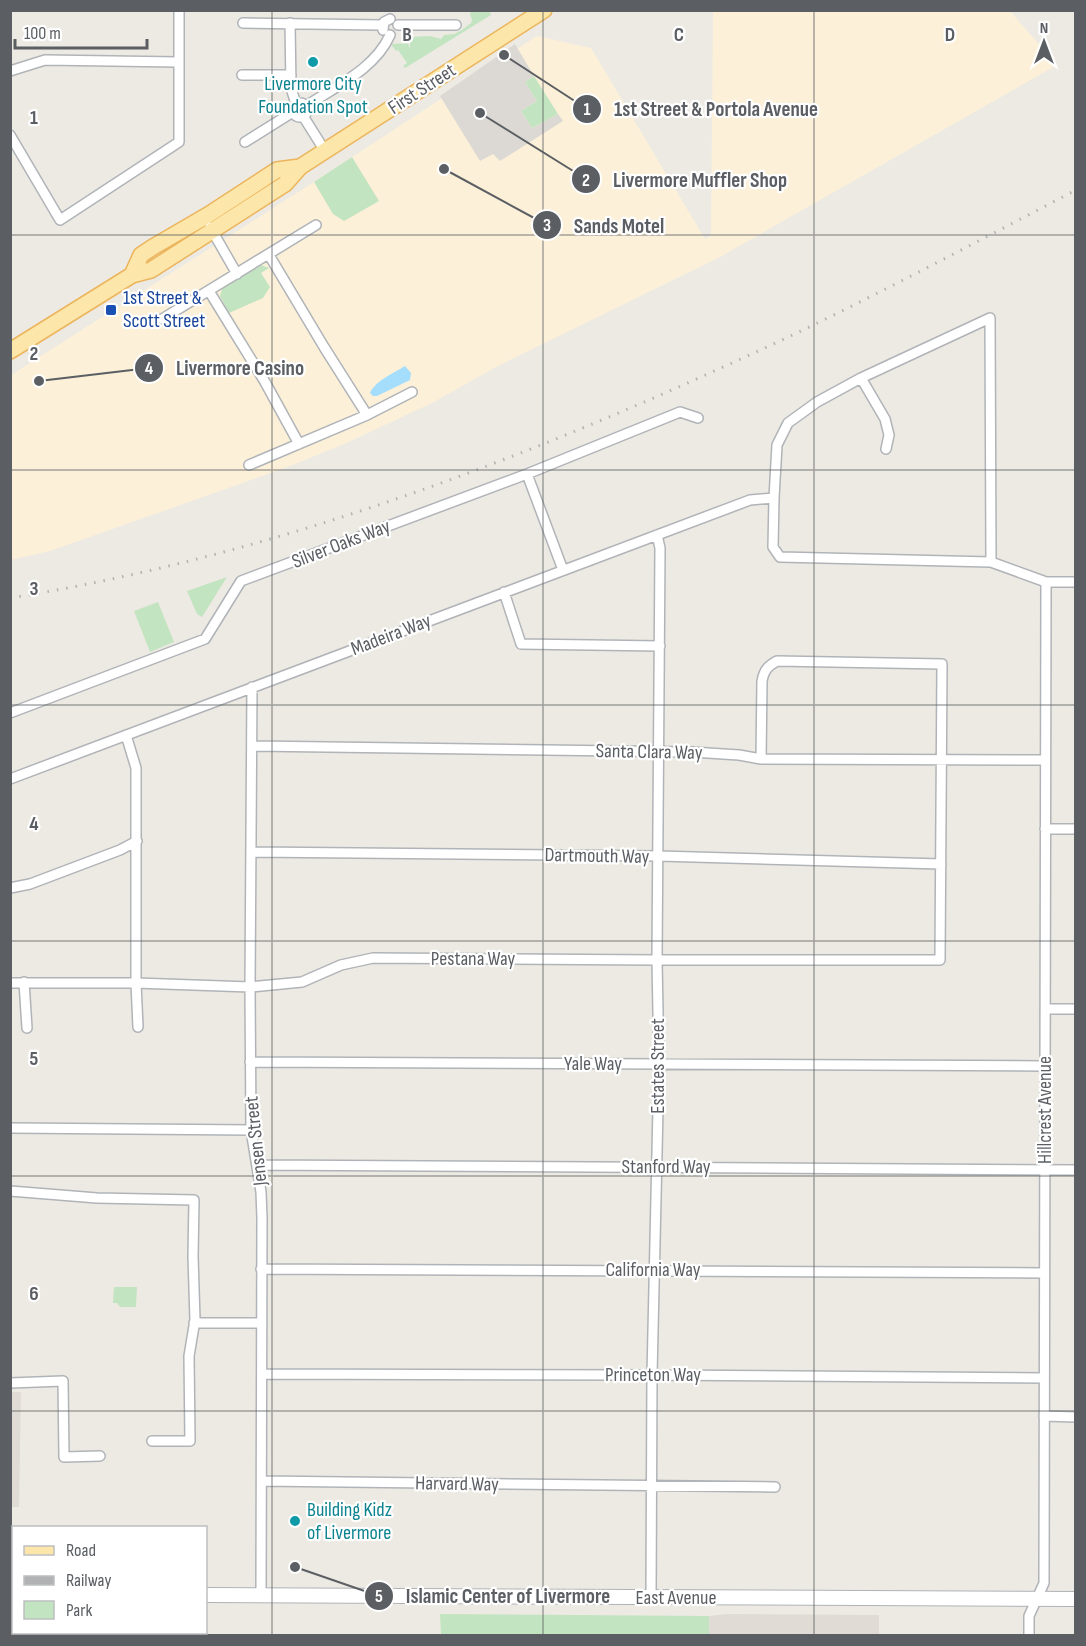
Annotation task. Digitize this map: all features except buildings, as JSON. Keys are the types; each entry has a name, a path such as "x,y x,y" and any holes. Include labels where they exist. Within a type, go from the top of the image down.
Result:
{"main road":[{"name":"First Street","path":"10,351 132,275 152,270 285,184 300,168 325,151 542,11"},
{"name":"First Street","path":"132,275 141,255 277,170 300,168"},
{"name":"East Avenue","path":"207,1595 1076,1599"}],"street":[{"path":"10,135 60,220 179,142 179,10"},
{"path":"387,18 384,32 390,35"},
{"path":"243,23 387,18 394,20 398,25"},
{"path":"290,23 291,88 295,108 298,116 303,116 325,151"},
{"path":"398,25 456,25"},
{"path":"306,106 365,68 379,54 390,35 396,32 398,25"},
{"path":"10,71 45,60 178,62"},
{"path":"242,75 291,75"},
{"path":"246,142 295,108 300,102 306,106"},
{"path":"303,116 307,111 306,106"},
{"path":"204,217 237,274"},
{"path":"162,319 316,225"},
{"path":"269,255 367,415"},
{"path":"209,291 265,382 299,444"},
{"path":"991,562 990,318 861,378 817,402 788,423 777,445 773,547 780,557 991,562 1046,582 1076,582"},
{"path":"861,378 885,419 889,435 886,449"},
{"path":"249,465 367,415 412,392"},
{"name":"Silver Oaks Way","path":"10,714 205,639 241,581 527,474 680,412 698,418"},
{"path":"527,474 563,570"},
{"name":"Madeira Way","path":"10,779 750,500 774,498"},
{"name":"Estates Street","path":"651,1598 653,1270 659,1064 657,960 660,548 657,535"},
{"name":"Hillcrest Avenue","path":"1029,1635 1029,1616 1044,1583 1046,582"},
{"path":"504,592 521,644 660,646"},
{"path":"761,759 762,681 764,672 777,661 942,664 941,864"},
{"name":"Jensen Street","path":"252,687 250,1062 251,1130 262,1218 261,1595"},
{"path":"126,735 136,768 138,1027"},
{"name":"Santa Clara Way","path":"252,746 692,752 761,759 1045,760"},
{"path":"1045,829 1076,829"},
{"path":"10,888 30,884 120,850 137,841"},
{"name":"Dartmouth Way","path":"252,852 659,856 941,864"},
{"name":"Pestana Way","path":"10,982 250,987 302,982 341,965 374,958 940,960 941,864"},
{"path":"24,982 27,1028"},
{"path":"1045,1009 1076,1010"},
{"name":"Yale Way","path":"250,1062 1044,1066"},
{"path":"10,1128 251,1130"},
{"name":"Stanford Way","path":"257,1165 1076,1170"},
{"path":"10,1191 97,1198 194,1200 194,1323 189,1356 190,1441 153,1441"},
{"name":"California Way","path":"261,1269 1044,1273"},
{"path":"194,1323 262,1323"},
{"name":"Princeton Way","path":"262,1374 652,1374 1044,1378"},
{"path":"10,1383 63,1381 64,1457 99,1456"},
{"path":"1044,1416 1076,1417"},
{"name":"Harvard Way","path":"262,1481 775,1487"}],"shaded area":[{"path":"713,11 1010,11 1057,65 720,257 496,367 432,403 342,445 285,468 50,551 11,560 11,375 314,182 537,36 591,48 705,239 711,236"},
{"path":"515,44 534,76 525,82 537,101 521,111 532,128 558,114 563,121 500,161 493,154 480,161 440,96"},
{"path":"11,1392 21,1392 19,1507 11,1507"},
{"path":"727,1614 879,1615 879,1635 709,1635 709,1616"}],"green space":[{"path":"471,11 492,11 491,15 405,68 403,66 407,63 391,44 408,43 410,49 410,37 430,36 441,39 444,35 454,34 471,23"},
{"path":"534,76 558,114 532,128 521,111 537,101 525,82"},
{"path":"352,157 379,201 344,221 333,214 314,182"},
{"path":"261,265 269,268 261,273 270,287 263,298 229,313 220,296 222,289"},
{"path":"227,577 202,617 197,614 187,591"},
{"path":"158,602 174,642 150,652 134,611"},
{"path":"114,1287 137,1287 136,1307 120,1307 117,1303 113,1303"},
{"path":"440,1614 709,1616 709,1635 441,1635"}],"water":[{"path":"405,366 411,373 410,380 377,396 370,393 380,381"}],"railway":[{"path":"10,598 113,579 315,526 414,493 512,456 704,376 799,332 1076,190"}],"place":[{"name":"1st Street & Portola Avenue","path":"504,55"},
{"name":"Livermore City Foundation Spot","path":"313,62"},
{"name":"Livermore Muffler Shop","path":"480,113"},
{"name":"Sands Motel","path":"444,169"},
{"name":"1st Street & Scott Street","path":"111,310"},
{"name":"Livermore Casino","path":"39,381"},
{"name":"Building Kidz of Livermore","path":"295,1521"},
{"name":"Islamic Center of Livermore","path":"295,1567"}]}
